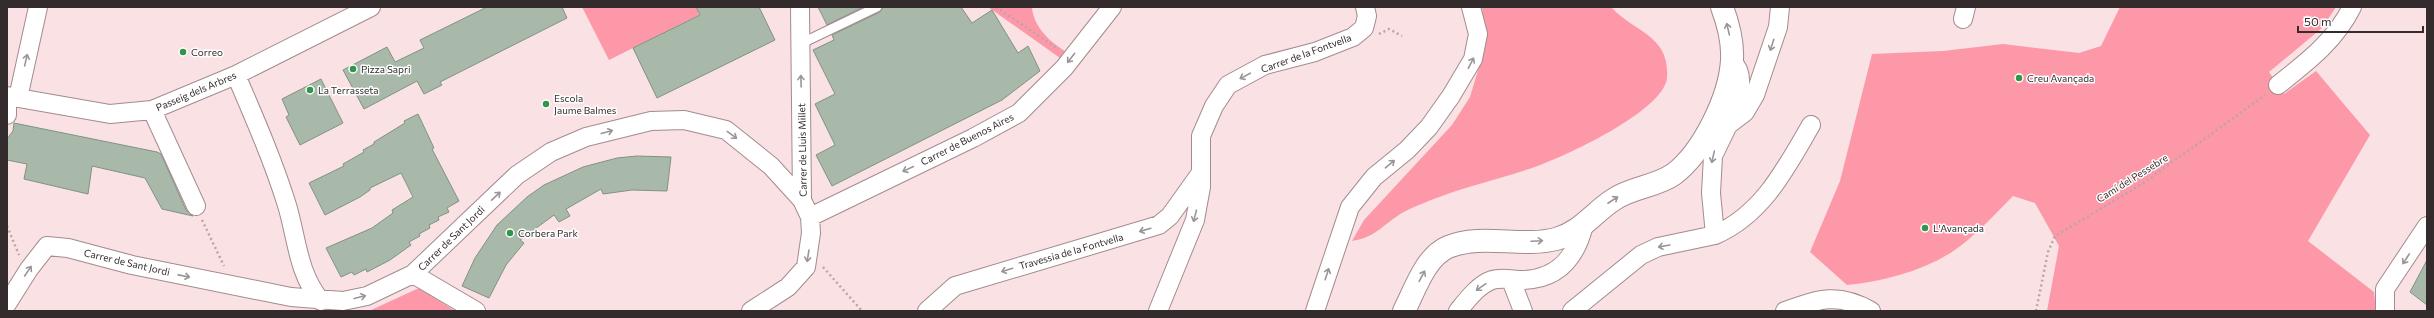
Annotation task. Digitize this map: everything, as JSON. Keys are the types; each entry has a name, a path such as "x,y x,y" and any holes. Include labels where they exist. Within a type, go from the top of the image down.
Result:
{"street":[{"path":"7,115 38,7"},
{"name":"Passeig dels Arbres","path":"11,98 110,114 152,110 200,92 371,7"},
{"name":"Carrer de Lluis Millet","path":"751,311 798,278 806,268 809,252 810,217 802,200 803,162 800,7"},
{"name":"Carrer de Buenos Aires","path":"810,217 973,138 1019,113 1071,58 1112,7"},
{"name":"Carrer de la Fontvella","path":"1158,311 1195,220 1201,174 1201,136 1214,106 1228,85 1266,65 1315,52 1353,37 1364,28 1367,16 1365,7"},
{"path":"1315,311 1350,207 1374,178 1407,150 1429,127 1451,96 1473,59 1478,34 1471,7"},
{"path":"1404,311 1432,259 1448,247 1477,241 1554,239 1569,235 1584,225 1613,200 1663,180 1684,165 1696,151 1716,116 1726,89 1732,62 1729,34 1722,7"},
{"path":"1728,125 1745,112 1755,95 1778,27 1780,7"},
{"path":"2278,85 2329,41 2344,23 2352,7"},
{"path":"1715,235 1710,193 1711,168 1715,152 1728,125 1739,87 1740,76 1732,62"},
{"path":"236,75 268,149 284,196 304,276 321,301"},
{"path":"152,110 196,206"},
{"name":"Carrer de Sant Jordi","path":"7,305 29,269 47,246 54,246 132,265 321,301 343,301 367,296 414,274 517,175 550,152 592,136 651,121 684,120 706,123 726,130 752,149 778,172 802,200"},
{"path":"1572,311 1641,255 1658,247 1715,235 1746,218 1767,194 1811,125"},
{"path":"778,172 803,162"},
{"name":"Travessia de la Fontvella","path":"927,311 955,286 1159,225 1170,216 1201,174"},
{"path":"1458,311 1475,291 1491,281 1499,279 1511,280 1537,278 1555,271 1570,259 1580,242 1584,225"},
{"path":"2385,311 2385,289 2427,226"},
{"path":"414,274 476,311"},
{"path":"1511,280 1523,311"},
{"path":"1784,311 1808,303 1832,299 1853,300 1871,311"},
{"path":"7,305 18,311"}],"lane":[{"path":"800,44 877,7"}],"path":[{"path":"996,7 1071,58"},
{"path":"1364,28 1375,36 1389,29 1402,36"},
{"name":"Camí del Pessebre","path":"2036,311 2048,252 2055,236 2145,182 2278,85"},
{"path":"196,206 232,285"},
{"path":"7,226 15,250 29,269"},
{"path":"809,252 862,311"}],"shaded area":[{"path":"582,7 696,7 699,15 609,60"},
{"path":"988,7 1032,7 1035,21 1043,33 1065,51 1060,58"},
{"path":"1482,7 1611,7 1620,16 1649,36 1657,43 1663,52 1667,78 1662,91 1649,105 1631,118 1610,132 1587,144 1546,163 1456,191 1418,205 1400,214 1371,235 1352,241 1364,220 1452,125 1470,97 1486,44"},
{"path":"2120,7 2336,7 2322,28 2269,72 2284,94 2316,71 2370,135 2308,241 2374,292 2376,311 2047,311 2059,246 2035,203 2013,196 1980,229 1959,247 1934,262 1906,273 1876,281 1847,285 1810,252 1840,181 1872,54 1943,51 2003,44 2079,53 2101,46"},
{"path":"419,288 455,311 369,311"}],"building":[{"path":"487,7 562,7 567,18 440,82 442,85 424,94 417,81 364,109 343,70 387,47 395,62 424,48 420,40"},
{"path":"696,7 759,7 775,40 657,98 633,48 700,15"},
{"path":"818,7 863,7 827,25"},
{"path":"883,7 961,7 972,23 992,10 1018,53 1028,46 1040,71 1002,100 832,186 816,155 835,145 815,104 835,94 813,50 834,40 832,35 880,12"},
{"path":"321,79 343,123 300,145 286,117 289,115 282,99"},
{"path":"418,114 434,148 432,149 459,201 447,208 449,212 438,217 439,220 429,225 430,228 409,242 411,245 390,260 367,272 366,269 354,275 352,272 341,277 326,248 372,228 393,213 392,210 413,197 401,173 370,188 370,190 360,197 325,215 309,183 344,166 343,164 364,152 363,150 374,144 374,142 405,123 404,121"},
{"path":"14,123 161,154 186,210 193,216 162,209 145,178 92,166 88,194 24,179 27,164 7,160 7,139 13,131"},
{"name":"Corbera Park","path":"637,156 671,157 667,191 632,190 603,194 601,189 566,209 570,216 559,222 554,215 520,240 524,243 506,265 489,298 462,286 475,258 497,225 527,197 544,185 583,167 617,158"},
{"path":"2427,260 2427,305 2410,292"}],"place":[{"name":"Correo","path":"183,52"},
{"name":"Pizza Sapri","path":"353,69"},
{"name":"Creu Avançada","path":"2019,78"},
{"name":"La Terrasseta","path":"310,90"},
{"name":"Escola Jaume Balmes","path":"546,104"},
{"name":"L'Avançada","path":"1925,228"},
{"name":"Corbera Park","path":"510,233"}]}
